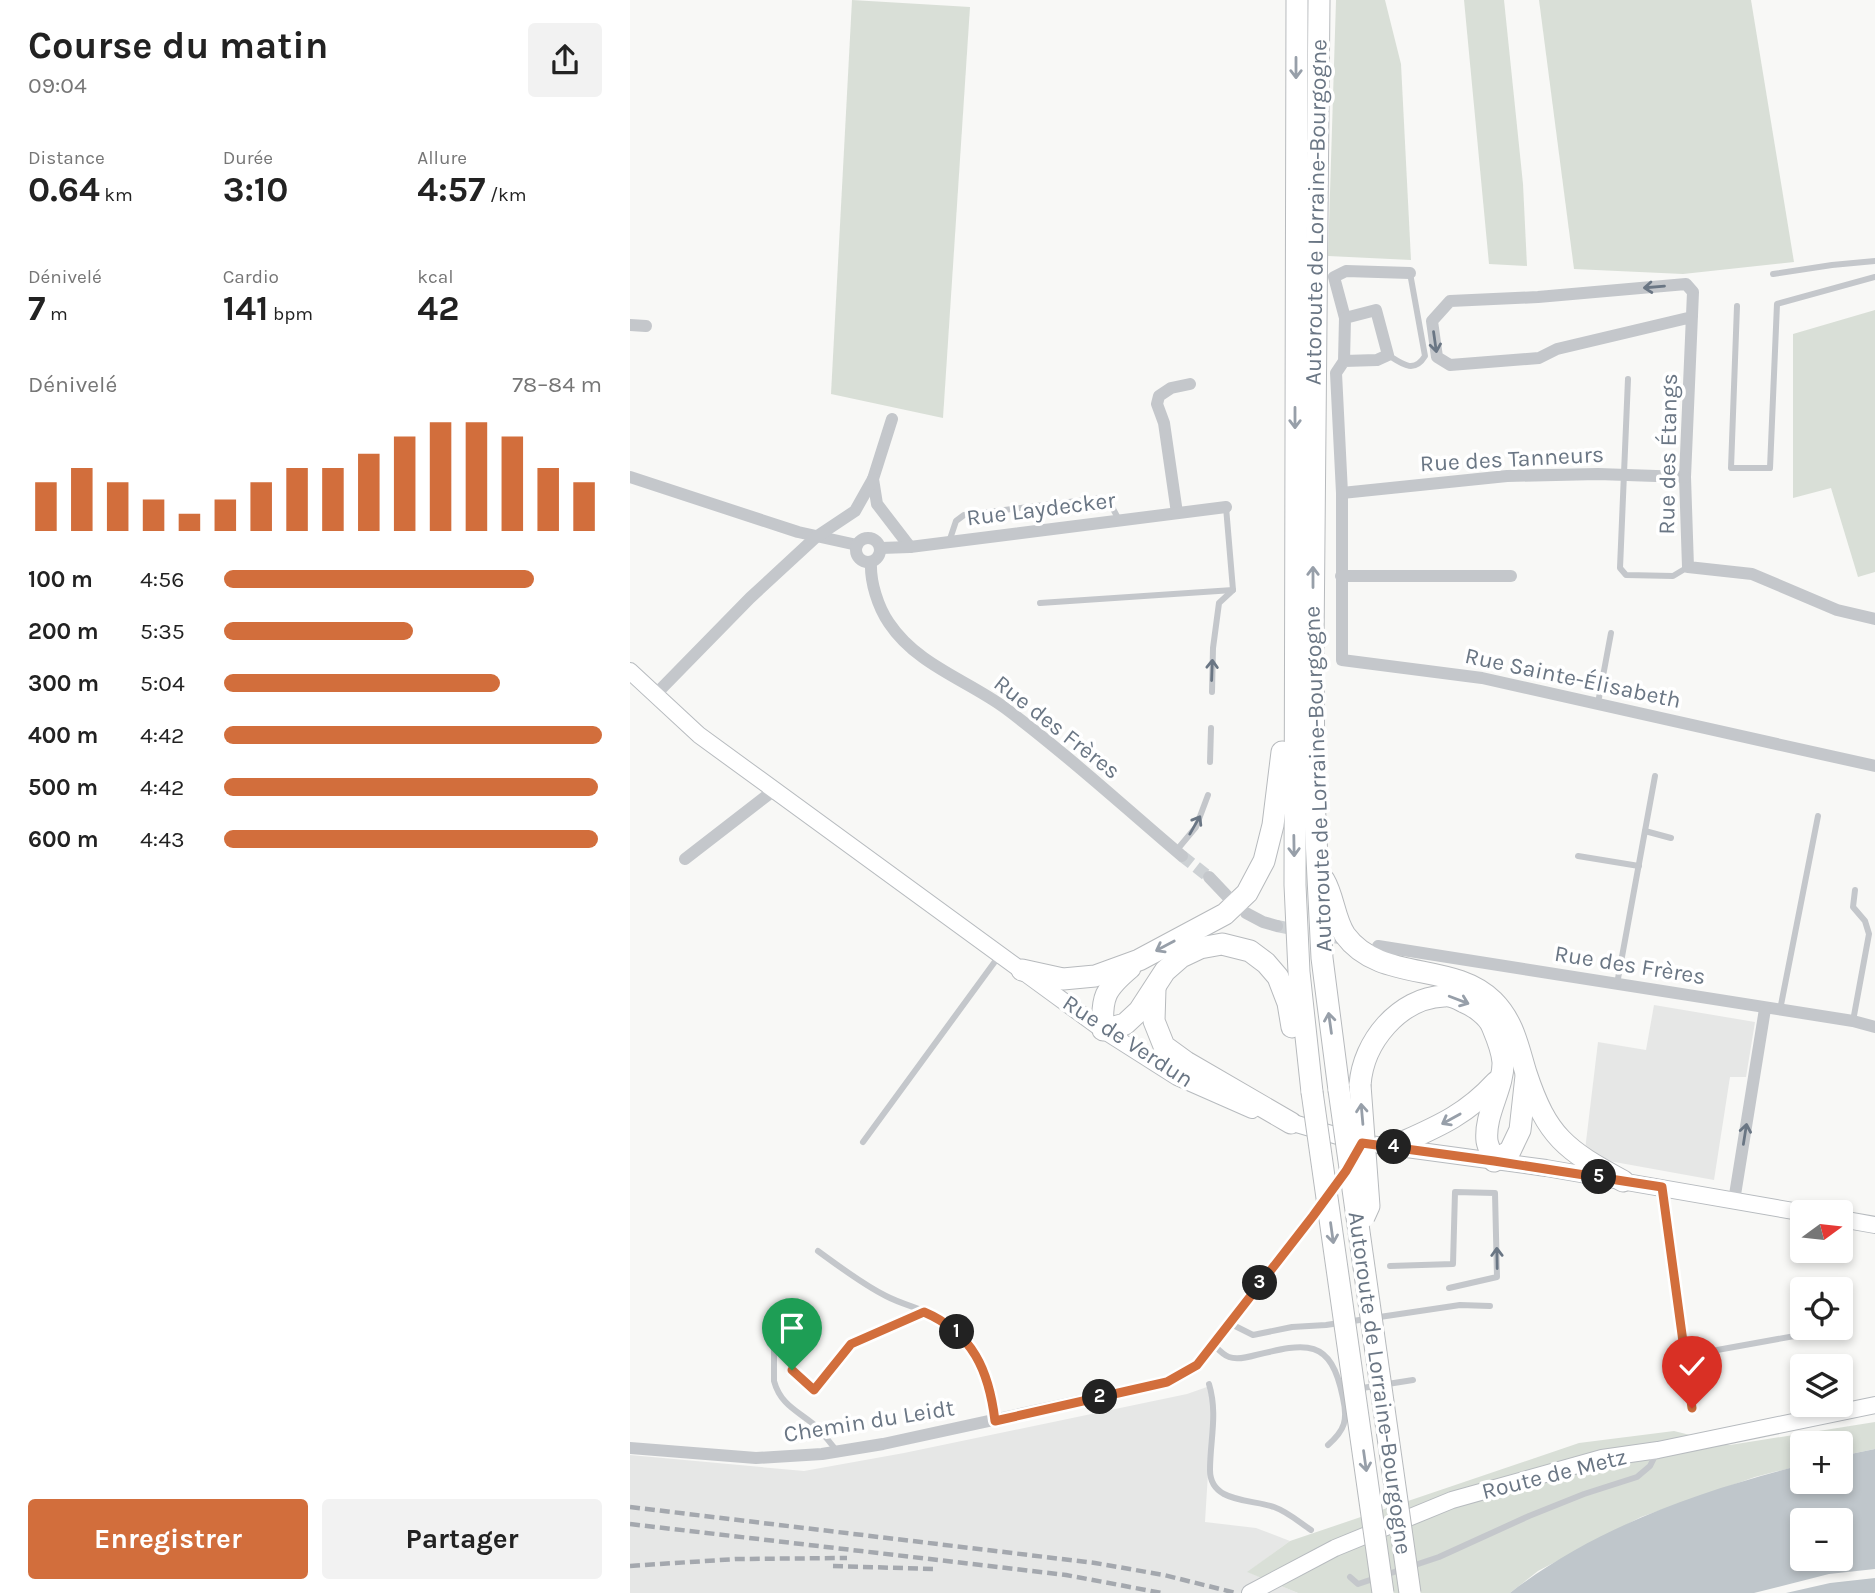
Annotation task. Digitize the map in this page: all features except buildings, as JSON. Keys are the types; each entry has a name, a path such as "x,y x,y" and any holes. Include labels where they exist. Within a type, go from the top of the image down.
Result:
{"highway":[{"name":"Autoroute de Lorraine-Bourgogne","path":"1297,0 1294,646 1295,885 1299,972 1312,1093 1383,1593"},
{"name":"Autoroute de Lorraine-Bourgogne","path":"1319,0 1313,644 1316,866 1322,958 1349,1088 1369,1206 1359,1228 1410,1593"},
{"path":"1023,970 1063,979 1095,976 1139,960 1225,914 1247,893 1264,861 1273,825 1294,646"},
{"path":"1316,866 1329,888 1335,913 1345,935 1363,951 1388,965 1472,984 1493,1001 1507,1018 1518,1043 1526,1073 1545,1120 1565,1146 1623,1181"},
{"path":"1139,960 1111,984 1102,1002 1103,1030 1125,1024 1139,1011 1165,971 1181,957 1200,948 1222,944 1250,951 1278,977 1288,1003 1295,1040 1312,1093"},
{"path":"1155,989 1154,1021 1164,1046 1186,1062 1291,1122"},
{"path":"1349,1088 1361,1072 1370,1045 1396,1015 1419,1000 1447,995 1470,1004 1490,1021 1501,1047 1503,1064 1487,1142 1494,1161 1510,1151 1520,1130 1526,1073"},
{"path":"1392,1147 1455,1118 1479,1101 1500,1077"}],"main road":[{"name":"Rue de Verdun","path":"630,671 699,735 774,791 1103,1030 1177,1077 1253,1110 1343,1139 1662,1187 1790,1210"},
{"path":"1853,1221 1875,1224"},
{"name":"Route de Metz","path":"1250,1593 1335,1548 1452,1500 1602,1458 1658,1450 1875,1405"}],"street":[{"path":"1410,273 1346,271 1334,277 1345,318 1345,361 1336,373 1342,493 1341,576 1511,576"},
{"name":"Rue des Étangs","path":"1688,567 1685,477 1691,342 1692,317 1693,292 1686,284 1538,297 1450,301 1433,321 1433,342 1437,357 1450,365 1539,358 1557,349 1692,317"},
{"path":"1345,318 1376,310 1388,355 1377,360 1345,361"},
{"path":"630,326 646,326"},
{"path":"1177,513 1164,423 1157,404 1158,396 1164,391 1191,384"},
{"path":"656,694 750,598 816,537 855,511 873,479 892,419"},
{"name":"Rue des Tanneurs","path":"1342,493 1507,475 1685,477"},
{"path":"630,477 816,537 857,545"},
{"path":"873,479 877,504 910,547"},
{"name":"Rue Laydecker","path":"880,548 910,547 1226,507"},
{"path":"862,539 877,541 880,548 878,559 871,562 863,562 858,556 857,545 862,539"},
{"name":"Rue des Frères","path":"871,562 871,574 879,602 889,623 912,649 955,679 1003,707 1179,854"},
{"path":"1688,567 1752,574 1837,610 1875,619"},
{"name":"Rue Sainte-Élisabeth","path":"1341,576 1342,660 1482,678 1875,766"},
{"path":"685,859 774,791"},
{"path":"1209,877 1228,897"},
{"path":"1246,912 1263,922 1278,926"},
{"name":"Rue des Frères","path":"1378,946 1853,1021 1875,1027"},
{"path":"1734,1201 1765,1009"},
{"path":"1343,1139 1346,1171"},
{"name":"Chemin du Leidt","path":"630,1448 756,1458 837,1451 995,1421 1167,1382 1197,1365 1346,1171 1362,1143"},
{"path":"1662,1187 1692,1408"}],"lane":[{"path":"1773,274 1875,261"},
{"path":"1388,355 1405,367 1411,367 1424,356 1410,273"},
{"path":"1737,306 1731,468 1770,468 1777,304 1875,277"},
{"path":"1628,379 1620,568 1626,575 1673,576 1688,567"},
{"path":"950,542 956,521 964,515 1101,498 1111,505 1119,520"},
{"path":"1226,507 1233,590"},
{"path":"1040,603 1233,590"},
{"path":"1212,692 1213,648 1219,603 1233,590"},
{"path":"1598,703 1611,633"},
{"path":"1210,762 1211,728"},
{"path":"1617,984 1655,776"},
{"path":"1179,854 1196,827 1208,796"},
{"path":"1780,1011 1818,816"},
{"path":"1645,831 1671,838"},
{"path":"1578,856 1639,866"},
{"path":"1853,1021 1869,934 1866,921 1853,907 1855,890"},
{"path":"863,1142 1000,954"},
{"path":"1390,1266 1453,1264 1455,1192 1495,1193 1497,1276 1449,1288"},
{"path":"818,1251 886,1296 941,1320 963,1337 983,1367 992,1397 995,1421"},
{"path":"1229,1323 1253,1335 1292,1327 1326,1325 1460,1305 1490,1306"},
{"path":"792,1370 814,1390 851,1344 924,1312"},
{"path":"774,1317 776,1390 787,1406 818,1429 837,1451"},
{"path":"1684,1356 1790,1338"},
{"path":"1213,1344 1230,1357 1246,1357 1295,1346 1313,1348 1334,1367 1342,1391 1345,1424 1339,1435 1328,1445"},
{"path":"1342,1391 1413,1380"},
{"path":"1209,1384 1215,1408 1210,1473 1214,1488 1224,1495 1290,1514 1311,1530"},
{"path":"1350,1577 1358,1584 1428,1561 1529,1516 1637,1477 1650,1466 1658,1450"}],"shaded area":[{"path":"852,0 970,7 943,418 831,394"},
{"path":"1336,0 1385,0 1401,64 1411,260 1328,256"},
{"path":"1464,0 1504,0 1523,184 1527,266 1489,264"},
{"path":"1539,0 1751,0 1794,262 1683,274 1574,269"},
{"path":"1875,310 1875,572 1858,577 1831,488 1793,498 1793,334"},
{"path":"1654,1005 1755,1022 1746,1077 1730,1077 1714,1180 1609,1161 1585,1150 1598,1042 1646,1050"},
{"path":"1207,1387 1212,1408 1205,1522 1256,1528 1290,1541 1248,1572 1298,1593 630,1593 630,1455 804,1471 904,1453 1187,1394"},
{"path":"1875,1422 1875,1449 1853,1454 1853,1431 1818,1431"},
{"path":"1674,1431 1730,1445 1790,1435 1790,1468 1755,1477 1641,1517 1538,1571 1510,1593 1298,1593 1247,1572 1290,1541 1579,1443"},
{"path":"1875,1449 1875,1569 1829,1574 1754,1593 1510,1593 1577,1549 1613,1530 1687,1500 1790,1468 1790,1494 1853,1494 1853,1454"},
{"path":"1875,1578 1875,1593 1786,1593 1830,1583"}],"tunnel":[{"path":"1182,856 1209,877"},
{"path":"1277,926 1349,940"}],"railway":[{"path":"630,1507 1095,1563 1164,1575 1236,1593"},
{"path":"630,1524 1066,1575 1162,1593"},
{"path":"630,1566 736,1559 847,1558"},
{"path":"833,1566 934,1569"}],"route":[{"path":"792,1370 814,1390 851,1344 924,1312 941,1320 963,1337 983,1367 992,1397 995,1421 1167,1382 1197,1365 1313,1216 1346,1171 1362,1143 1662,1187 1692,1408"}]}
